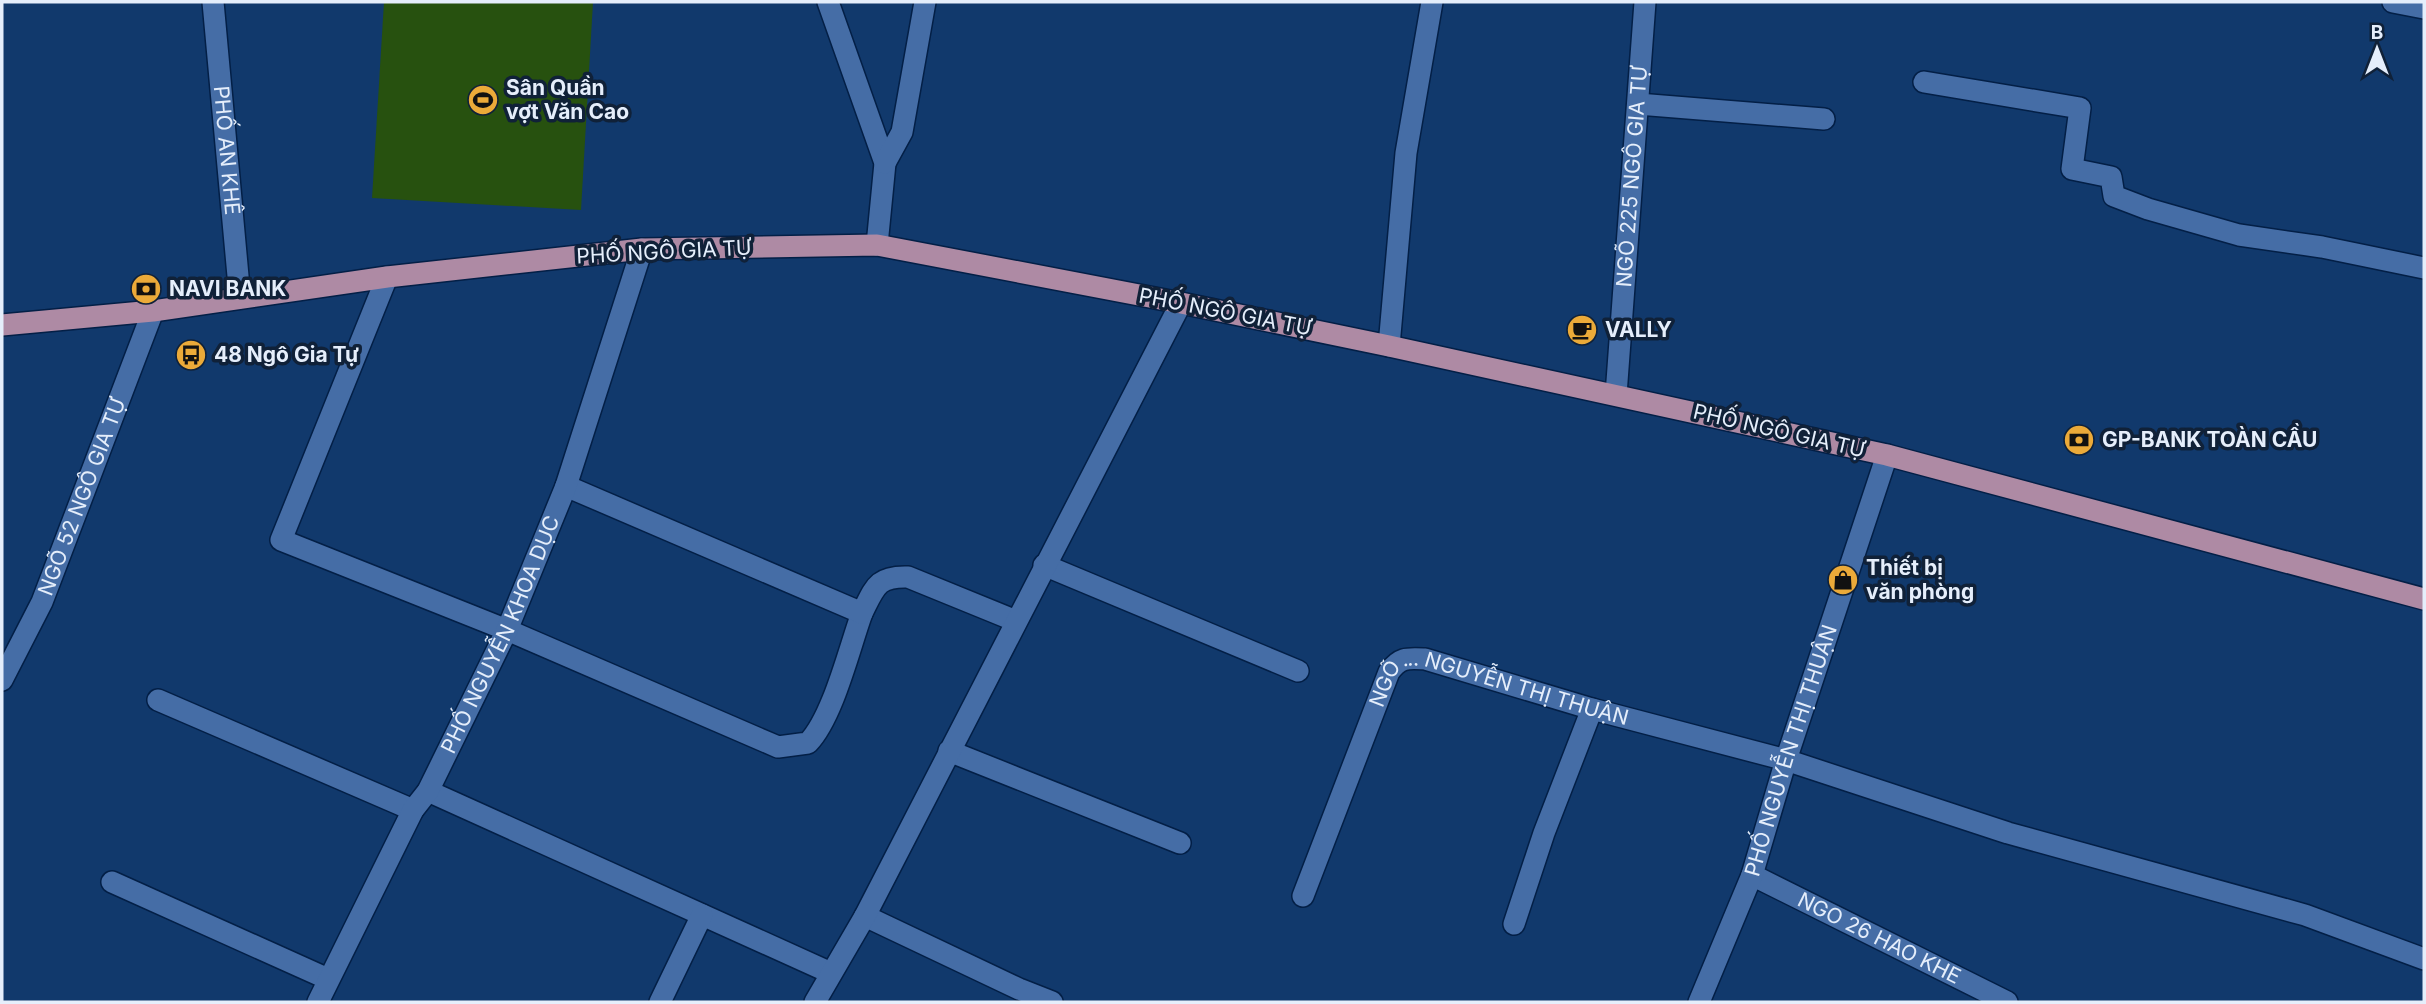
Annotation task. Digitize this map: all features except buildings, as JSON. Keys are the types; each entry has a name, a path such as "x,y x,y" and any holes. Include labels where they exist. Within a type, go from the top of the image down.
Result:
{"main road":[{"name":"PHỐ NGÔ GIA TỰ","path":"2,325 153,311 387,277 642,249 877,245 1389,346 1887,455 2424,600"}],"street":[{"name":"PHỐ AN KHÊ","path":"213,2 240,298"},
{"path":"828,2 885,163"},
{"path":"877,245 885,163 902,132 925,2"},
{"path":"1389,346 1406,153 1432,2"},
{"name":"NGÕ 225 NGÔ GIA TỰ","path":"1616,395 1645,2"},
{"path":"2393,2 2424,8"},
{"path":"1924,82 2080,108 2072,169 2111,177 2114,196 2239,235 2322,247 2424,268"},
{"path":"1638,104 1824,119"},
{"name":"PHỐ NGUYỄN KHOA DỤC","path":"318,1002 413,810 428,790 506,630 566,486 642,249"},
{"path":"387,277 281,540 506,630 778,747 808,743 816,735 825,718 862,612 880,583 891,576 908,577 1016,621"},
{"path":"816,1002 864,916 1181,303"},
{"name":"NGÕ 52 NGÔ GIA TỰ","path":"2,680 42,602 153,311"},
{"name":"PHỐ NGUYỄN THỊ THUẬN","path":"1699,1002 1752,875 1786,760 1887,455"},
{"path":"566,486 862,612"},
{"path":"1044,565 1298,671"},
{"name":"NGÕ ... NGUYỄN THỊ THUẬN","path":"1303,896 1389,673 1397,662 1408,658 1425,659 1592,709 1786,760 2008,833 2305,915 2424,959"},
{"path":"158,700 413,810"},
{"path":"1514,924 1544,833 1592,709"},
{"path":"949,751 1180,843"},
{"path":"428,790 831,973"},
{"name":"NGO 26 HAO KHE","path":"1752,875 2007,1002"},
{"path":"112,883 328,979"},
{"path":"660,1002 702,915"},
{"path":"864,916 1052,1002"}],"green space":[{"name":"Sân Quần vợt Văn Cao","path":"384,2 593,2 581,210 372,198"}],"place":[{"name":"Sân Quần vợt Văn Cao","path":"483,100"},
{"name":"NAVI BANK","path":"146,289"},
{"name":"VALLY","path":"1582,330"},
{"name":"48 Ngô Gia Tự","path":"191,355"},
{"name":"GP-BANK TOÀN CẦU","path":"2079,440"},
{"name":"Thiết bị văn phòng","path":"1843,580"}]}
